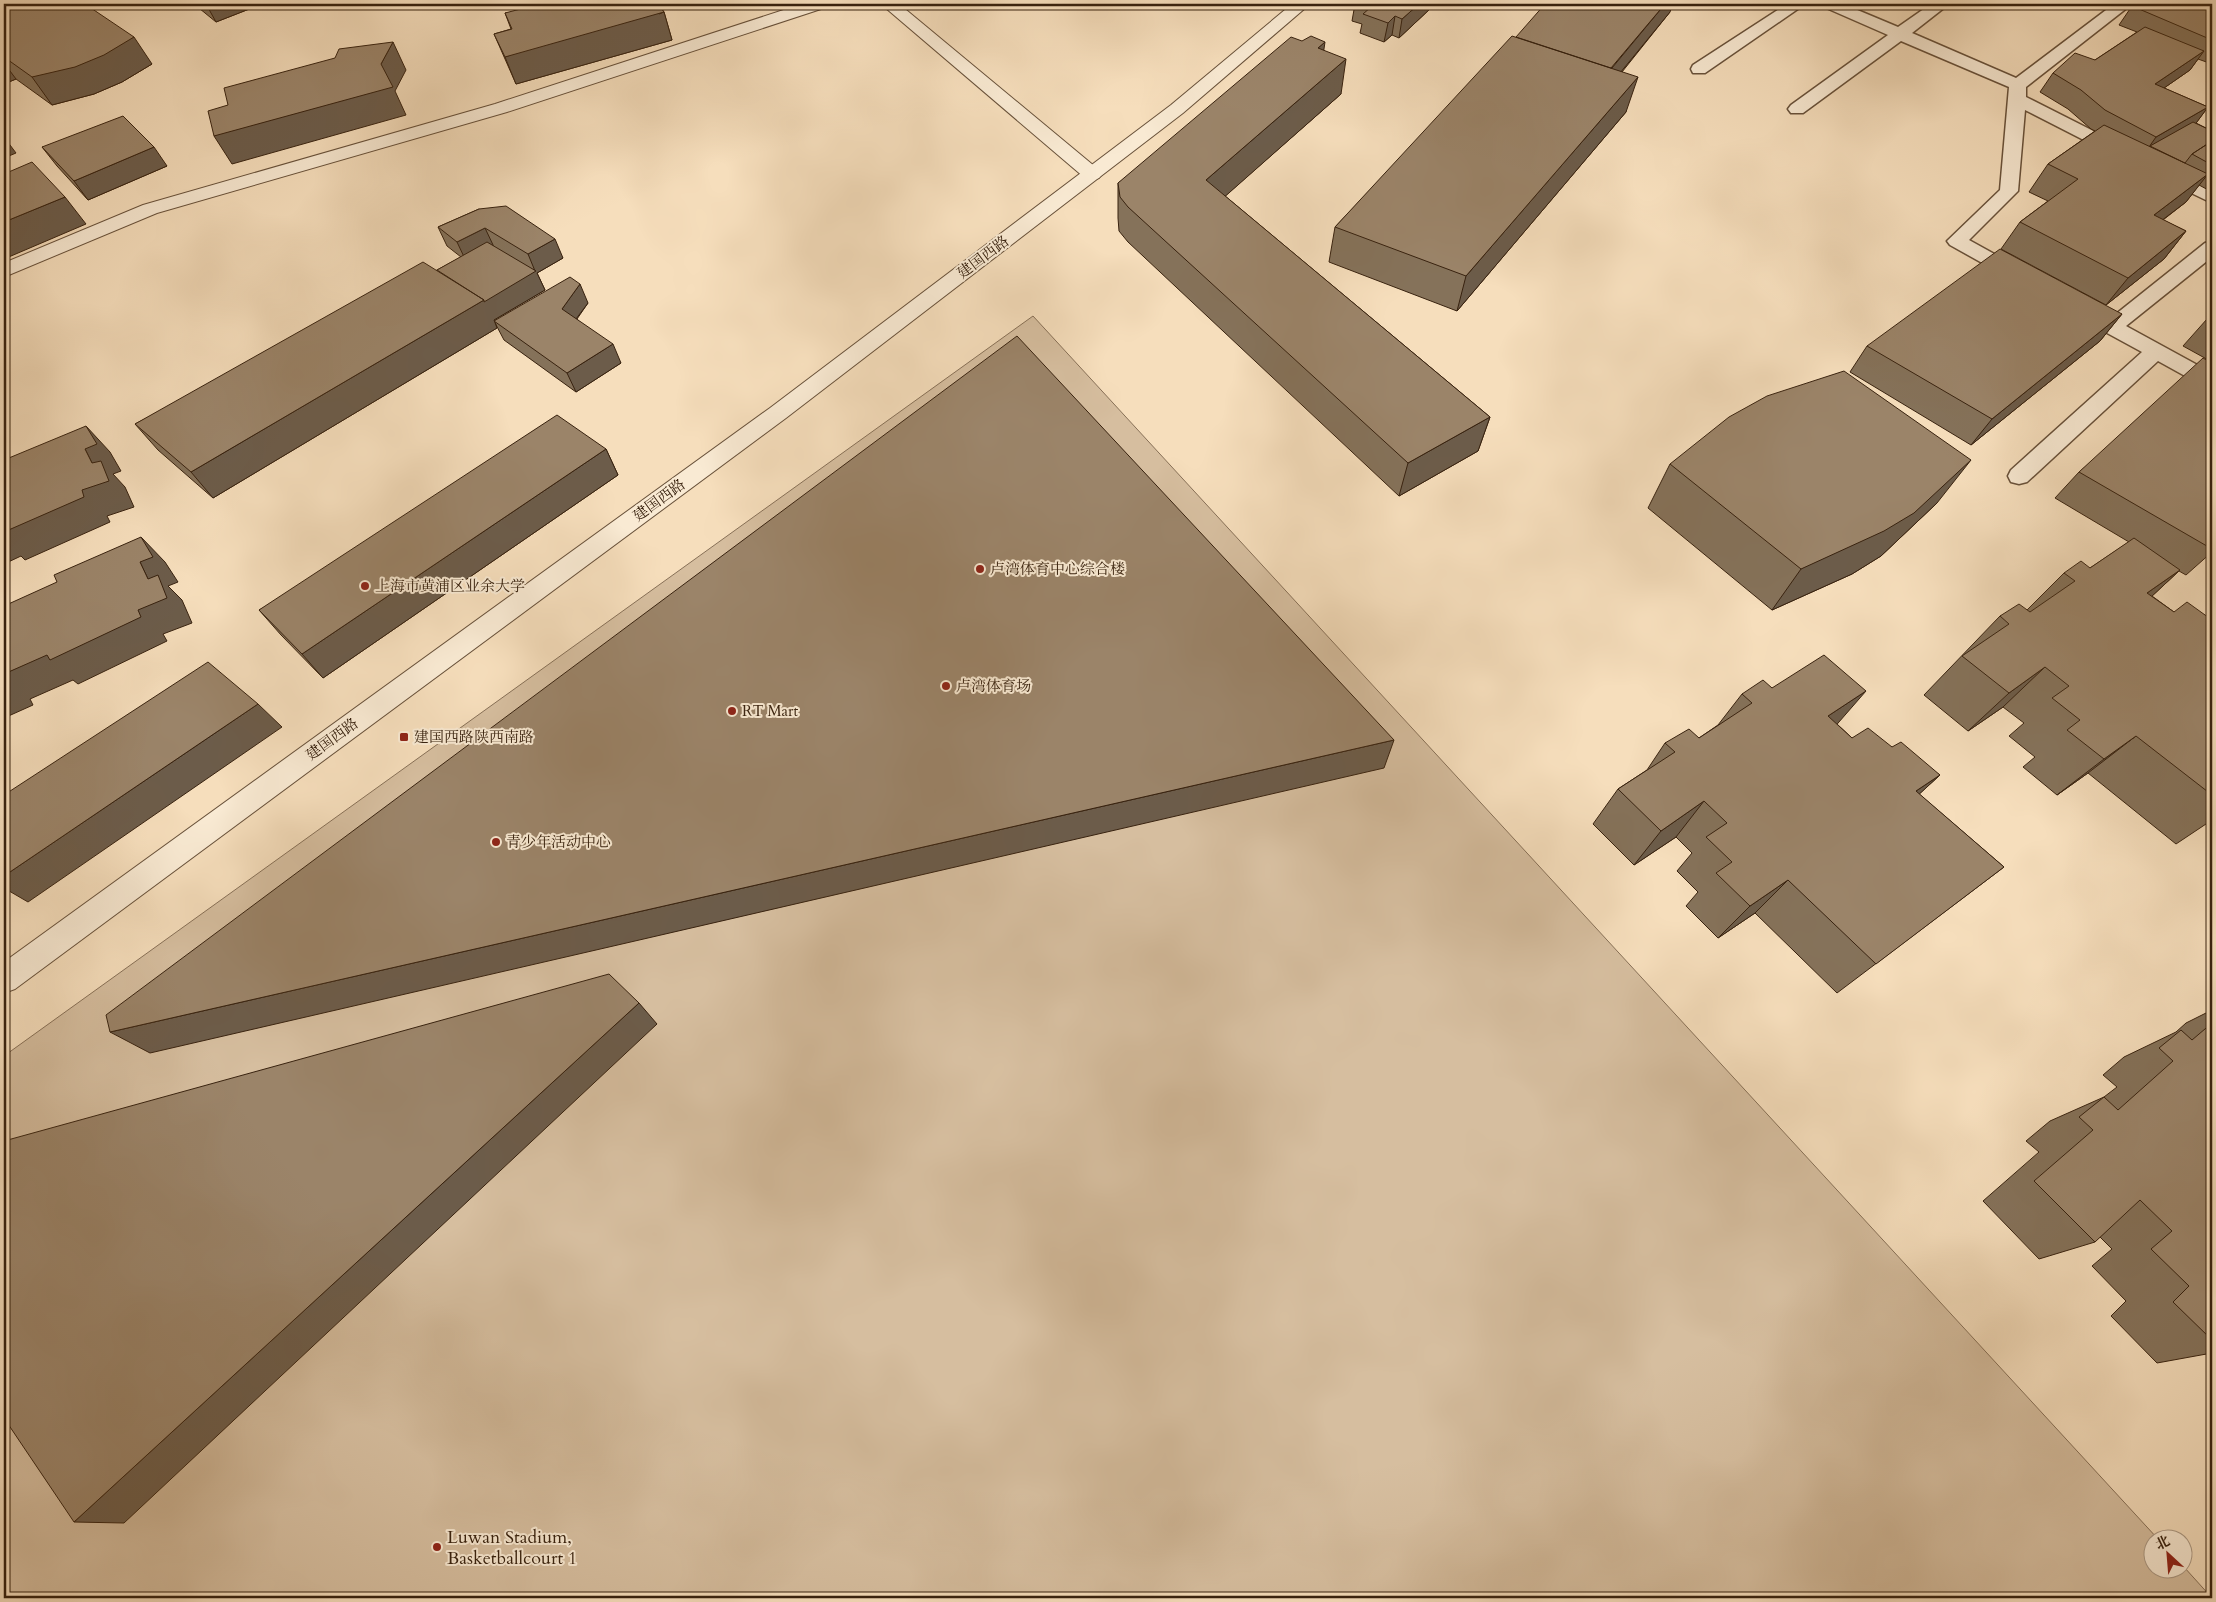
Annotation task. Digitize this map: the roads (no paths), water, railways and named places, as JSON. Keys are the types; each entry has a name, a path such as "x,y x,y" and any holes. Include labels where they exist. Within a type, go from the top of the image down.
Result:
{"street":[{"path":"4,271 150,209 501,108 818,4"},
{"path":"889,4 1092,174"},
{"name":"建国西路","path":"4,979 778,413 1177,109 1302,4"}],"lane":[{"path":"1699,69 1797,4"},
{"path":"1830,4 1900,33 2017,92 2132,157"},
{"path":"1797,109 1941,4"},
{"path":"2035,284 1958,241 2009,191 2017,92 2124,4"},
{"path":"2150,166 2212,197"},
{"path":"2112,327 2212,248"},
{"path":"2069,303 2212,382"},
{"path":"2019,476 2156,351"}],"place":[{"name":"卢湾体育中心综合楼","path":"980,569"},
{"name":"上海市黄浦区业余大学","path":"365,586"},
{"name":"卢湾体育场","path":"946,686"},
{"name":"RT Mart","path":"732,711"},
{"name":"建国西路陕西南路","path":"404,737"},
{"name":"青少年活动中心","path":"496,842"},
{"name":"Luwan Stadium, Basketballcourt 1","path":"437,1547"}]}
